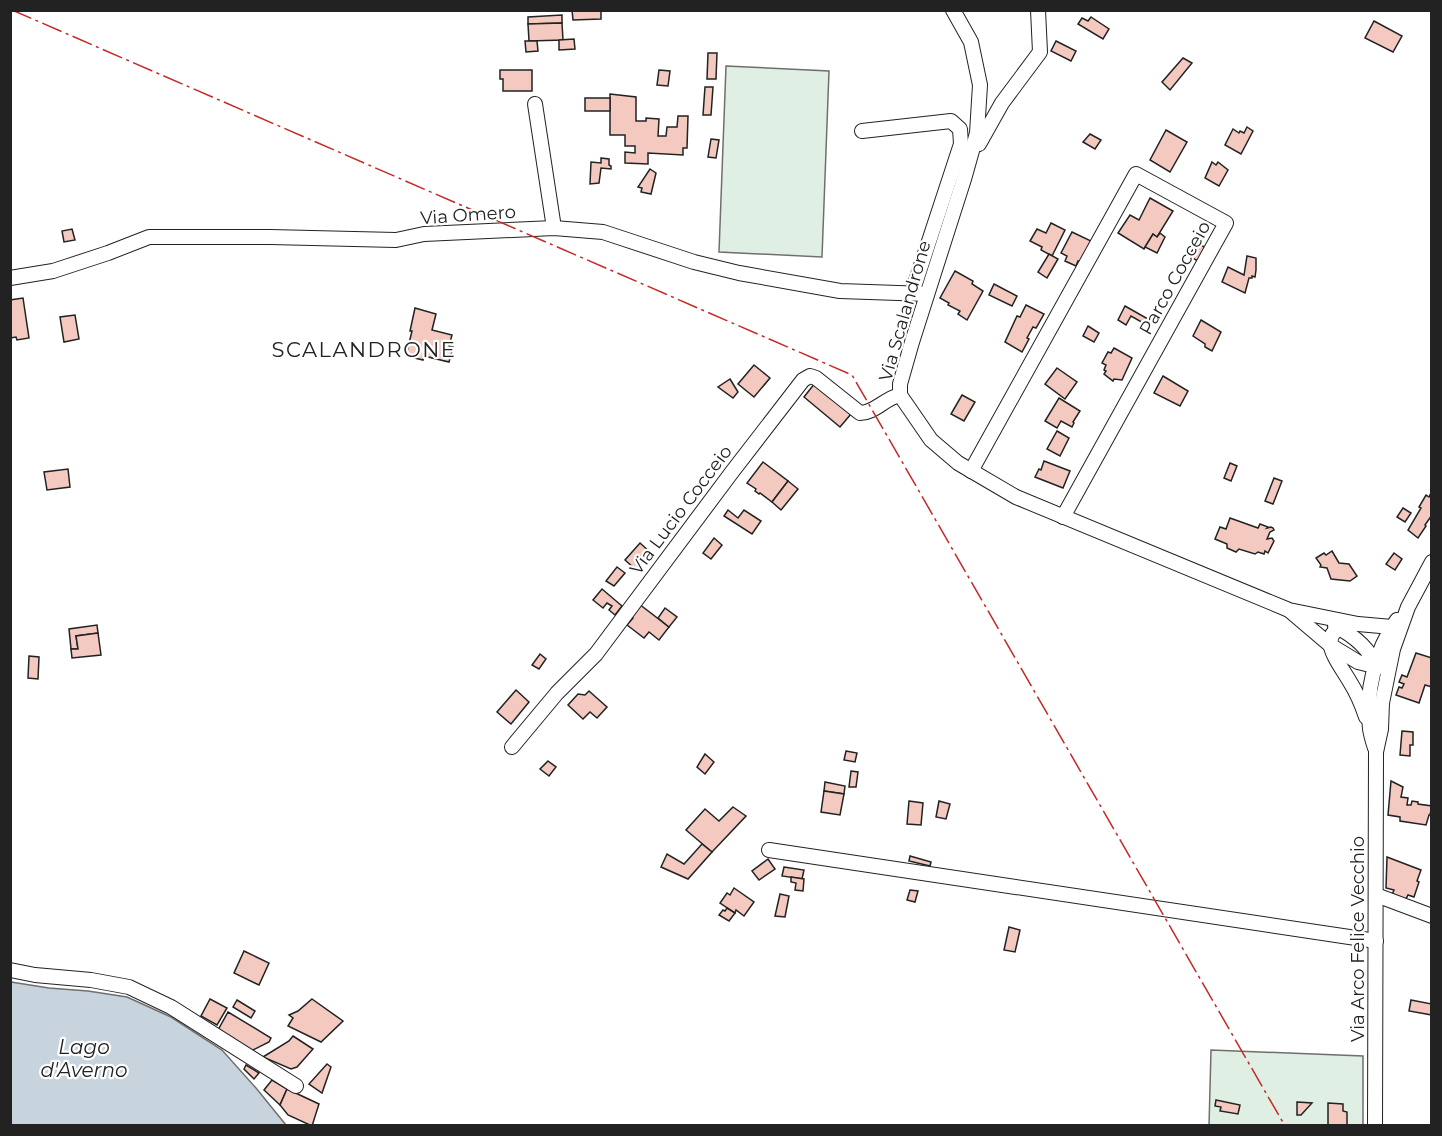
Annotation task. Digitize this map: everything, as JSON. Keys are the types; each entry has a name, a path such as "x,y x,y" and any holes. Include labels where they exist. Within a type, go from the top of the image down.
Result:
{"street":[{"name":"Via Scalandrone","path":"953,10 970,42 980,85 977,132 900,384 900,395 931,440 958,463 1016,497 1289,610"},
{"path":"969,162 1002,103 1040,52 1038,10"},
{"path":"535,104 554,228"},
{"path":"862,130 951,121 960,129 961,144 912,293"},
{"name":"Parco Cocceio","path":"971,471 1136,174 1226,223 1063,517"},
{"name":"Via Omero","path":"10,278 53,271 149,237 396,240 424,234 554,228 603,232 694,262 739,273 840,291 927,294"},
{"name":"Via Lucio Cocceio","path":"512,747 557,693 596,654 803,380 810,376 816,378 864,413 900,395"},
{"path":"1382,703 1393,649 1408,607 1431,562"},
{"path":"1370,729 1370,702 1376,664 1385,638 1408,607"},
{"path":"1289,610 1358,624 1392,627"},
{"path":"1289,610 1330,645 1358,663 1376,664 1393,649"},
{"path":"1315,616 1340,629 1367,649 1376,664 1380,674 1382,703 1381,729 1376,752"},
{"path":"1358,624 1346,626 1332,634 1330,645 1336,660 1363,706 1376,752"},
{"name":"Via Arco Felice Vecchio","path":"1375,1125 1376,752"},
{"path":"769,850 1376,941"},
{"path":"1376,894 1431,916"},
{"path":"10,970 129,987 171,1007 296,1086"}],"green space":[{"path":"726,66 829,71 822,257 719,252"},
{"path":"1211,1050 1363,1056 1363,1125 1209,1126"}],"water":[{"name":"Lago d'Averno","path":"11,982 127,997 171,1017 222,1050 286,1125 11,1125"}],"building":[{"path":"572,10 601,10 601,19 573,20"},
{"path":"562,15 562,23 528,24 528,17"},
{"path":"1091,17 1109,29 1103,39 1078,24 1082,18 1088,21"},
{"path":"1374,21 1402,36 1393,52 1365,38"},
{"path":"562,23 563,40 529,41 528,24"},
{"path":"574,39 575,49 559,50 559,40"},
{"path":"525,41 537,41 538,51 526,52"},
{"path":"1056,41 1076,51 1071,61 1051,51"},
{"path":"708,53 717,53 716,79 707,79"},
{"path":"1183,58 1192,63 1170,90 1162,82"},
{"path":"500,70 532,70 532,91 503,91"},
{"path":"659,70 670,71 668,86 657,85"},
{"path":"705,87 713,87 711,115 703,115"},
{"path":"610,94 636,97 636,121 646,121 646,118 659,119 658,136 666,136 667,127 677,127 678,116 688,116 687,148 683,148 683,155 648,153 648,164 625,163 625,152 635,153 635,146 625,146 625,135 610,135"},
{"path":"585,98 610,98 610,111 585,111"},
{"path":"1247,127 1253,131 1241,154 1225,145 1233,129 1244,133"},
{"path":"1166,130 1187,142 1170,172 1150,160"},
{"path":"1090,134 1101,140 1095,149 1083,142"},
{"path":"711,139 719,140 716,158 708,157"},
{"path":"601,158 609,159 611,169 601,168 599,183 590,184 591,162 601,163"},
{"path":"1212,162 1216,165 1218,162 1228,170 1219,186 1205,178"},
{"path":"650,169 656,173 651,194 641,192 642,188 638,187"},
{"path":"1150,198 1173,211 1157,237 1153,234 1144,249 1118,233 1130,215 1139,220"},
{"path":"1051,223 1065,230 1052,256 1041,250 1042,247 1030,241 1037,229 1046,233"},
{"path":"72,229 75,240 64,242 62,231"},
{"path":"1072,232 1091,241 1081,262 1078,261 1076,266 1065,261 1067,256 1061,253"},
{"path":"1160,233 1165,237 1157,253 1145,247 1153,234 1157,237"},
{"path":"1197,243 1210,250 1203,264 1189,256"},
{"path":"1049,254 1058,259 1047,278 1038,272"},
{"path":"1247,256 1256,258 1256,270 1255,277 1249,278 1245,293 1222,282 1228,267 1244,275"},
{"path":"955,271 973,281 972,284 983,291 967,320 958,314 960,311 940,298"},
{"path":"994,284 1017,296 1012,306 989,295"},
{"path":"23,298 29,338 17,340 16,337 10,338 10,300"},
{"path":"1026,305 1044,314 1036,328 1033,327 1022,352 1005,342 1017,316 1020,317"},
{"path":"1125,306 1148,319 1145,324 1131,316 1126,325 1118,320"},
{"path":"415,308 436,314 432,330 452,335 449,346 453,347 449,362 424,356 423,360 406,356"},
{"path":"75,315 79,339 64,342 60,317"},
{"path":"1201,320 1221,332 1212,351 1193,336"},
{"path":"1088,326 1099,333 1094,342 1083,336"},
{"path":"1114,348 1132,358 1122,380 1114,379 1113,381 1104,374 1106,365 1102,363 1108,352 1111,353"},
{"path":"754,365 770,378 754,397 738,384"},
{"path":"1057,368 1077,382 1065,399 1045,384"},
{"path":"1163,376 1188,391 1180,406 1154,393"},
{"path":"730,379 738,392 733,398 718,387"},
{"path":"815,383 851,414 840,427 804,397"},
{"path":"962,395 975,402 964,421 951,414"},
{"path":"1059,398 1080,411 1072,427 1061,421 1057,428 1045,421"},
{"path":"1057,431 1069,438 1060,456 1047,449"},
{"path":"1044,461 1070,471 1063,488 1035,477"},
{"path":"763,462 788,481 772,502 747,483"},
{"path":"1230,463 1237,466 1231,481 1224,478"},
{"path":"68,469 70,487 47,490 44,472"},
{"path":"1274,478 1282,481 1273,504 1265,501"},
{"path":"788,481 798,489 781,510 772,502"},
{"path":"1431,493 1432,515 1418,538 1408,530 1426,495 1429,497"},
{"path":"1403,508 1411,513 1405,522 1397,517"},
{"path":"728,510 738,518 744,510 761,521 752,534 724,516"},
{"path":"1230,518 1258,528 1260,524 1273,528 1274,530 1270,532 1267,539 1272,538 1274,541 1268,553 1265,551 1264,554 1258,552 1255,554 1239,549 1236,552 1227,548 1227,544 1215,539 1220,527 1226,529"},
{"path":"714,538 722,545 711,559 703,553"},
{"path":"640,543 650,552 635,569 625,560"},
{"path":"1332,551 1339,563 1349,564 1357,576 1350,581 1331,579 1327,568 1320,567 1316,558"},
{"path":"1394,553 1402,559 1395,570 1386,564"},
{"path":"617,567 625,573 614,586 606,581"},
{"path":"602,589 622,606 615,615 609,610 612,606 607,603 603,608 593,600"},
{"path":"639,604 669,627 659,640 649,632 644,638 627,625"},
{"path":"665,608 677,617 669,627 658,618"},
{"path":"97,625 98,633 76,636 78,649 71,649 69,629"},
{"path":"98,633 101,655 72,658 71,649 78,649 76,636"},
{"path":"1416,653 1432,658 1432,687 1425,685 1419,703 1396,695 1399,687 1402,688 1404,684 1399,682 1402,675 1407,677"},
{"path":"540,654 546,659 539,669 532,665"},
{"path":"29,656 39,657 38,679 28,678"},
{"path":"516,690 529,702 511,724 497,712"},
{"path":"589,691 607,707 597,718 590,712 583,719 568,705 578,694 585,695"},
{"path":"1402,731 1413,732 1410,756 1400,755"},
{"path":"846,751 857,753 855,762 844,760"},
{"path":"705,754 714,762 705,774 697,767"},
{"path":"548,761 556,767 549,776 540,769"},
{"path":"851,771 858,772 856,787 849,787"},
{"path":"1391,781 1403,787 1401,797 1408,798 1407,805 1411,805 1412,801 1432,806 1426,825 1400,821 1400,817 1388,815"},
{"path":"825,782 845,786 844,794 824,791"},
{"path":"824,791 844,794 840,815 821,812"},
{"path":"909,801 923,803 921,825 907,824"},
{"path":"939,801 950,804 946,819 936,817"},
{"path":"733,807 746,816 712,852 686,830 705,809 719,821"},
{"path":"702,844 712,852 688,879 661,867 667,854 684,864"},
{"path":"910,856 931,862 930,866 909,861"},
{"path":"1387,857 1421,870 1414,897 1408,895 1405,901 1391,897 1394,890 1386,888"},
{"path":"768,859 775,869 759,880 752,871"},
{"path":"784,867 804,870 802,879 782,876"},
{"path":"791,877 804,879 803,891 795,890 796,883 791,882"},
{"path":"734,888 754,902 744,916 720,903 727,893 730,895"},
{"path":"910,890 918,891 915,902 907,900"},
{"path":"780,894 789,896 785,917 775,916"},
{"path":"727,908 735,913 729,921 719,915"},
{"path":"1009,927 1020,930 1015,952 1004,950"},
{"path":"244,951 269,963 259,985 234,973"},
{"path":"210,999 227,1008 217,1025 201,1016"},
{"path":"312,999 343,1021 321,1042 288,1026 293,1018 289,1015 298,1011"},
{"path":"237,1000 255,1011 251,1018 233,1007"},
{"path":"1411,1000 1432,1004 1432,1015 1409,1011"},
{"path":"228,1012 271,1038 269,1042 251,1051 218,1030"},
{"path":"293,1036 313,1049 297,1067 291,1069 263,1057 289,1041"},
{"path":"327,1064 331,1067 322,1093 309,1084"},
{"path":"246,1065 259,1073 254,1079 244,1069"},
{"path":"272,1080 287,1089 280,1105 264,1090"},
{"path":"287,1089 319,1104 312,1126 288,1115 280,1105"},
{"path":"1216,1100 1240,1105 1238,1114 1220,1111 1221,1107 1215,1106"},
{"path":"1297,1102 1312,1103 1301,1115 1297,1115"},
{"path":"1328,1103 1343,1104 1343,1111 1347,1112 1347,1126 1328,1126"}],"power":[{"path":"12,10 852,375 1285,1126"}],"district":[{"name":"SCALANDRONE","path":"364,349"}]}
